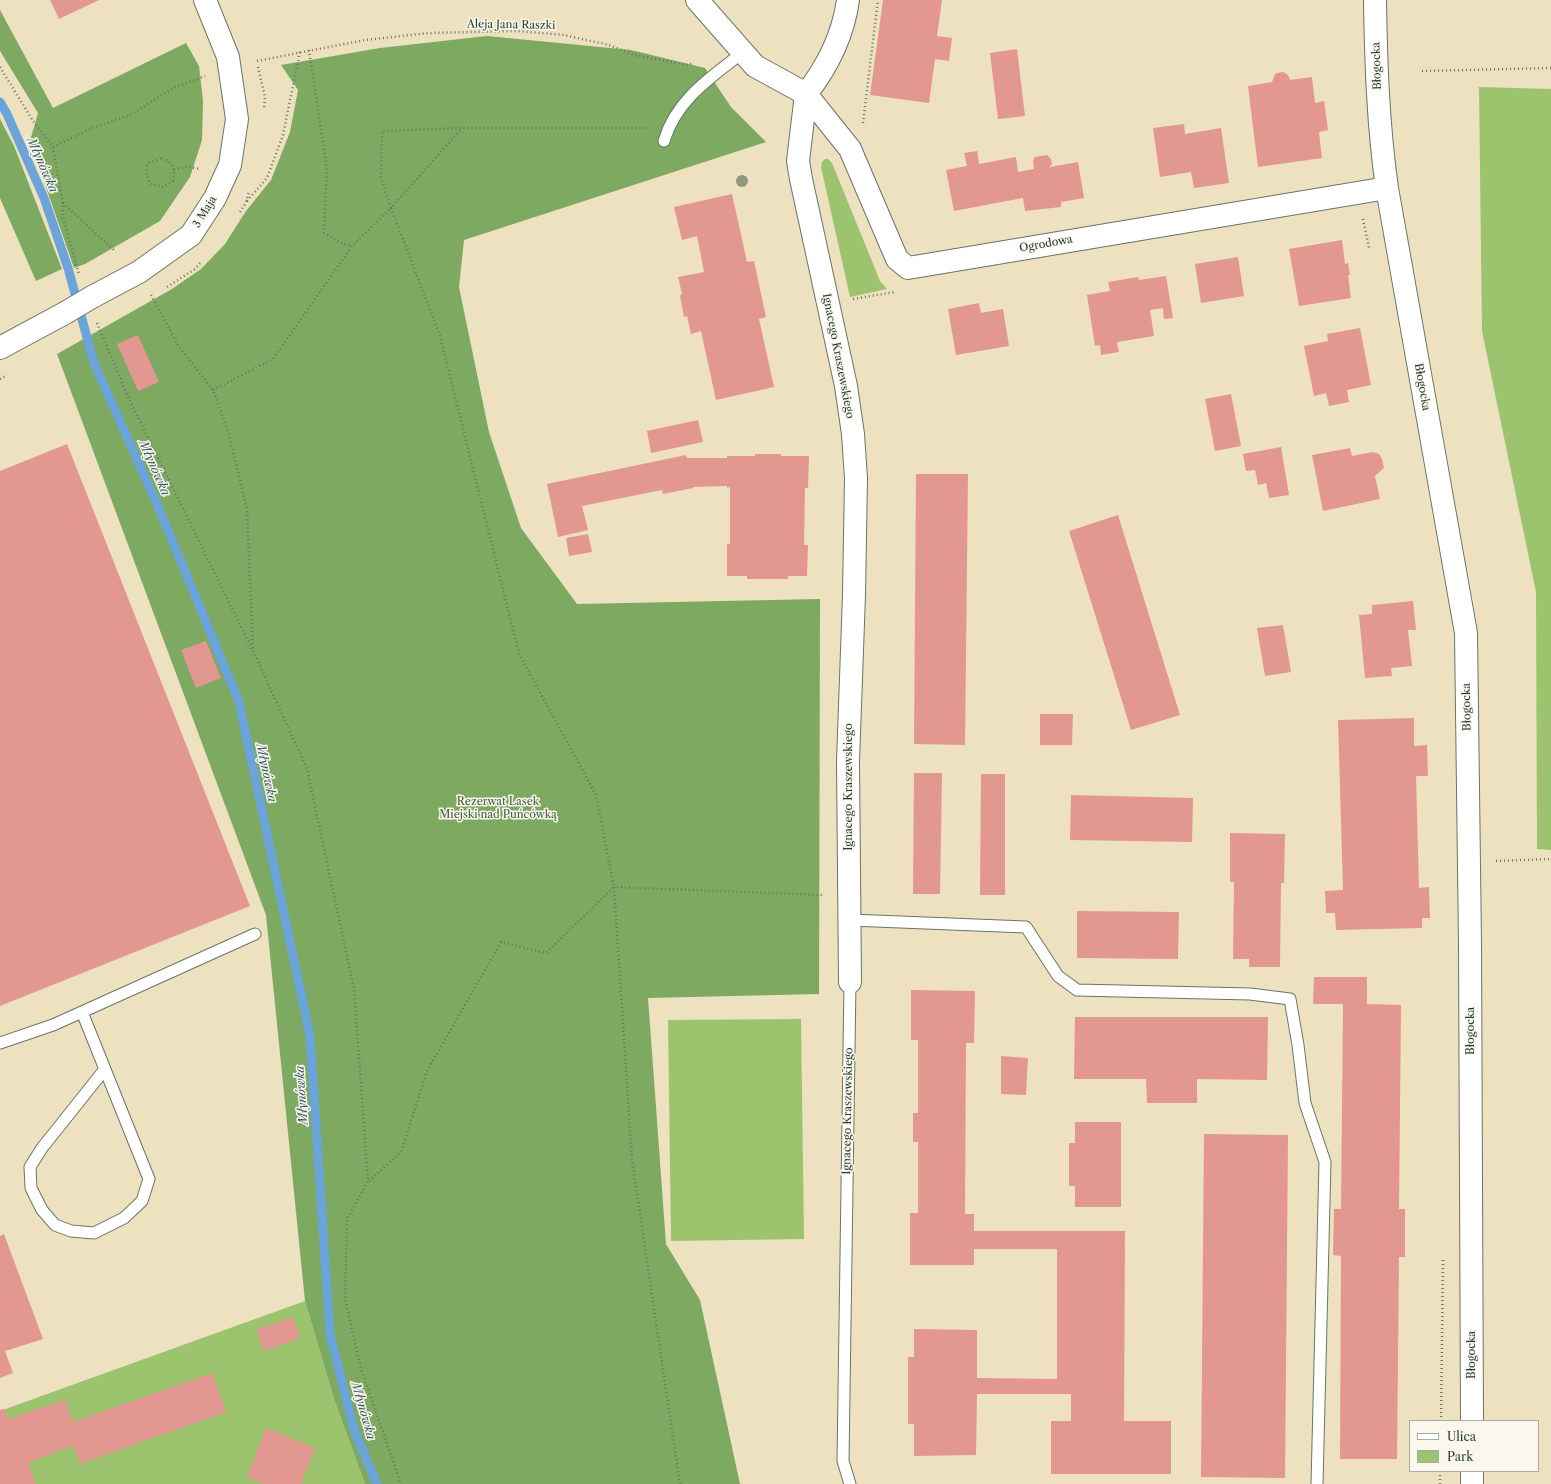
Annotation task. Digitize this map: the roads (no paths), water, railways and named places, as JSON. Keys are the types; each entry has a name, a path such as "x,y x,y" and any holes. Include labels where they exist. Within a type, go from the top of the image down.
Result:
{"street":[{"name":"3 Maja","path":"0,348 65,313 93,307 191,234 214,198 230,165 237,119 228,57 205,0"},
{"path":"697,0 755,66 806,94 821,75 833,52 848,0"},
{"name":"Błogocka","path":"1375,0 1376,67 1380,136 1387,188 1466,634 1470,944 1472,1420"},
{"name":"Ogrodowa","path":"806,94 850,149 897,259 908,268 1387,188"},
{"name":"Ignacego Kraszewskiego","path":"806,94 798,162 846,386 854,434 856,478 854,595 848,761 850,982"},
{"path":"1472,1472 1472,1484"}],"lane":[{"path":"664,141 668,128 680,107 698,89 742,52"},
{"path":"850,920 1026,927 1058,976 1077,990 1250,994 1290,999 1298,1045 1305,1103 1325,1162 1317,1484"},
{"path":"0,1043 52,1025 255,934"},
{"name":"Ignacego Kraszewskiego","path":"850,982 843,1462 850,1484"},
{"path":"82,1012 105,1069 149,1180 142,1202 124,1218 94,1233 71,1231 55,1225 42,1210 31,1188 30,1167 42,1148 105,1069"}],"waterway":[{"name":"Młynówka","path":"0,102 7,114 44,198 68,268 94,363 160,511 239,702 310,1036 330,1334 354,1430 377,1484"}],"park label":[{"name":"Rezerwat Lasek Miejski nad Puńcówką","path":"498,808"}]}
